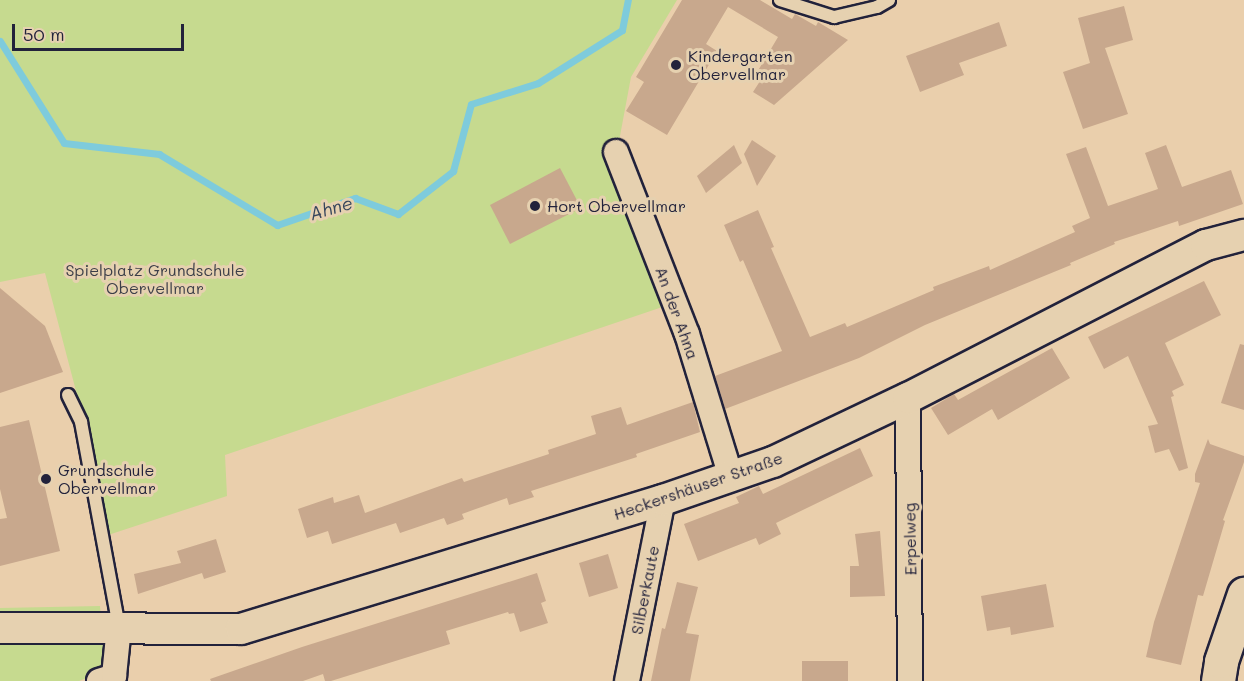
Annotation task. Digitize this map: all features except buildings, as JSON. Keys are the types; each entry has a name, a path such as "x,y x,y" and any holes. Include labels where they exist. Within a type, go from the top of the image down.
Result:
{"main road":[{"path":"1218,681 1221,661 1244,594"}],"street":[{"name":"An der Ahna","path":"616,152 687,334 731,477"},
{"name":"Heckershäuser Straße","path":"0,628 241,629 663,500 773,462 908,398 1206,245 1244,235"},
{"name":"Erpelweg","path":"908,398 910,681"},
{"name":"Silberkaute","path":"627,681 663,500"},
{"path":"99,681 114,676 119,627"}],"lane":[{"path":"780,0 834,17 877,7 889,0"},
{"path":"68,394 81,422 119,627"}],"green space":[{"name":"Spielplatz Grundschule Obervellmar","path":"0,0 677,0 631,77 617,152 686,299 225,455 227,496 102,537 76,391 45,273 0,282"},
{"path":"100,606 106,671 79,681 0,681 0,608"}],"waterway":[{"name":"Ahne","path":"0,41 64,143 159,154 277,225 355,198 398,214 453,171 471,104 538,83 622,30 628,0"}],"place":[{"name":"Kindergarten Obervellmar","path":"676,65"},
{"name":"Hort Obervellmar","path":"535,206"},
{"name":"Grundschule Obervellmar","path":"46,479"}]}
